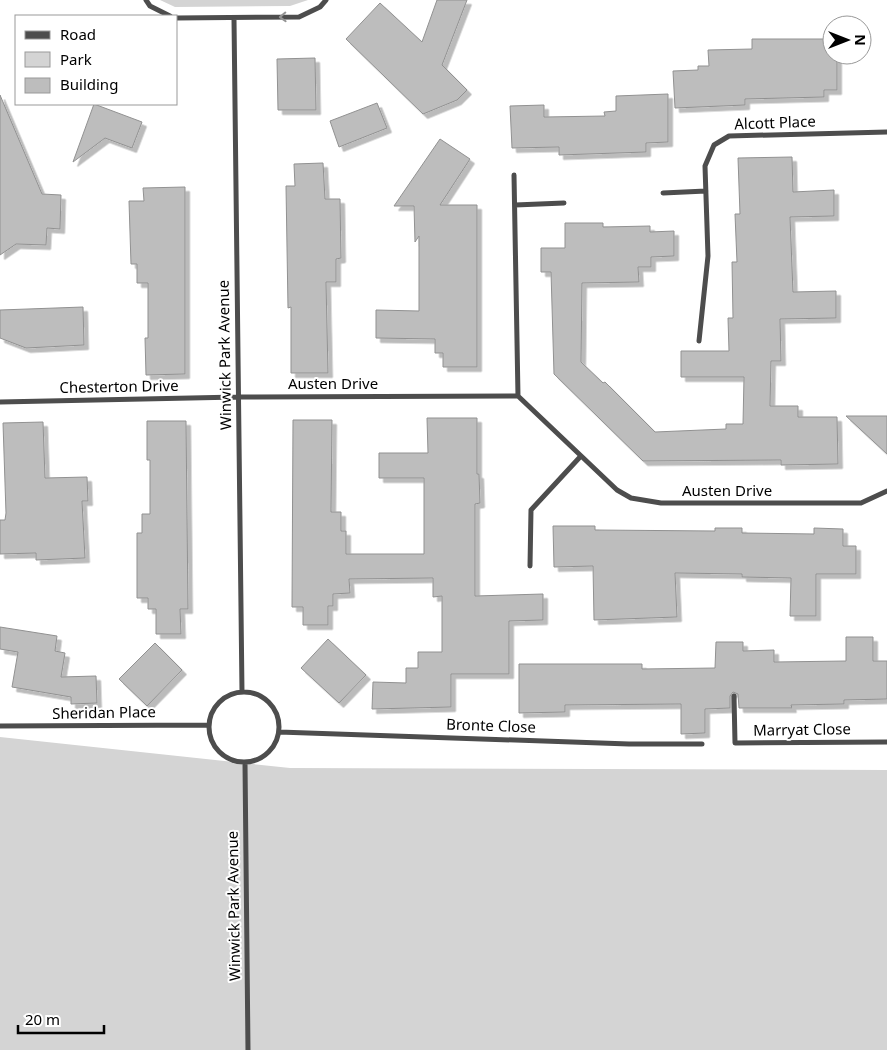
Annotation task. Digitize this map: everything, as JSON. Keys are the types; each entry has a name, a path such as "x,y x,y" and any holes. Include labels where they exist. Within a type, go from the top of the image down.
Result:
{"street":[{"path":"146,0 150,6 168,15"},
{"path":"178,18 298,17 320,7 326,0"},
{"name":"Winwick Park Avenue","path":"234,18 242,692"},
{"name":"Alcott Place","path":"699,341 708,256 706,166 714,145 729,136 887,132"},
{"path":"514,175 518,396"},
{"path":"663,193 706,191"},
{"path":"514,205 564,203"},
{"name":"Austen Drive","path":"238,396 518,396 580,457 617,490 631,498 653,502 861,503 887,491"},
{"name":"Chesterton Drive","path":"0,402 238,396"},
{"path":"530,566 531,510 580,457"},
{"path":"242,692 262,697 270,703 276,712 279,732 271,750 255,761 233,761 223,756 215,747 210,736 209,725 211,714 219,702 232,694 242,692"},
{"name":"Marryat Close","path":"734,696 735,743 887,742"},
{"name":"Sheridan Place","path":"0,726 209,725"},
{"name":"Bronte Close","path":"279,732 630,744 702,744"},
{"name":"Winwick Park Avenue","path":"245,762 248,1050"}],"green space":[{"path":"160,0 308,0 290,6 175,7"},
{"path":"0,737 290,768 887,770 887,1050 0,1050"}],"building":[{"path":"437,0 467,0 442,65 467,90 457,100 423,114 346,39 380,3 422,42"},
{"path":"752,39 822,39 822,65 837,65 837,90 824,90 824,97 745,99 745,105 675,108 673,71 698,70 698,66 709,66 708,50 752,49"},
{"path":"315,58 316,110 278,110 277,59"},
{"path":"668,94 668,142 646,143 646,152 559,155 559,147 512,148 510,106 544,105 544,117 605,116 604,112 616,111 616,96"},
{"path":"0,95 42,194 61,195 60,229 47,228 46,245 16,244 0,255"},
{"path":"377,103 387,128 339,147 330,121"},
{"path":"94,105 142,122 132,148 105,138 73,162"},
{"path":"440,139 470,159 440,205 477,205 477,367 443,367 443,353 435,353 435,339 376,338 376,310 419,311 419,236 415,242 414,206 394,206"},
{"path":"792,157 793,192 834,190 834,216 790,217 793,292 836,291 836,318 780,319 781,361 771,361 770,406 798,406 798,417 837,417 838,464 781,465 781,460 643,461 554,374 551,272 541,272 541,248 565,248 565,223 603,223 603,227 650,226 650,232 674,231 674,256 651,257 651,267 638,267 639,282 582,283 581,362 603,383 605,382 655,432 726,429 726,424 743,424 744,377 681,377 681,351 729,351 728,318 733,318 732,262 737,262 735,214 740,214 738,158"},
{"path":"323,163 325,199 340,199 341,258 336,259 336,282 326,282 328,373 291,373 291,307 288,308 286,186 295,186 294,164"},
{"path":"185,187 185,374 146,375 145,338 148,338 148,283 137,283 137,264 131,264 129,201 144,201 143,188"},
{"path":"83,307 84,345 26,348 0,338 0,310"},
{"path":"846,416 887,416 887,454"},
{"path":"427,418 477,418 477,474 479,474 480,503 475,504 475,596 543,594 543,620 509,621 509,674 451,674 451,707 372,709 373,682 406,683 406,668 418,668 418,652 442,652 442,596 433,597 433,578 349,579 350,593 333,594 333,606 328,606 328,625 303,625 303,607 292,607 293,420 332,420 331,512 341,512 341,531 346,531 346,554 424,554 424,478 379,478 379,453 428,453"},
{"path":"147,421 186,421 188,609 180,609 181,634 156,634 156,609 148,609 148,598 137,598 137,533 142,533 142,514 150,514 150,460 147,460"},
{"path":"43,422 45,478 87,477 88,501 82,501 85,558 36,560 36,553 0,554 0,520 5,520 6,513 3,423"},
{"path":"553,526 595,526 595,530 715,531 715,528 742,528 742,533 814,534 814,528 843,529 843,546 856,546 856,574 816,574 816,616 790,616 791,578 742,577 742,574 675,573 677,617 594,620 593,566 554,567"},
{"path":"0,627 57,636 55,651 65,653 61,677 96,676 97,703 71,704 71,697 12,687 18,652 0,649"},
{"path":"846,637 873,637 873,661 887,661 887,699 844,700 844,704 791,705 792,708 739,708 738,694 733,692 730,696 730,708 705,709 705,733 681,734 681,704 565,705 565,712 519,713 519,664 642,664 642,669 715,668 716,642 743,642 743,651 774,650 774,662 846,661"},
{"path":"328,639 366,675 339,703 301,668"},
{"path":"155,643 182,670 147,706 119,679"}]}
